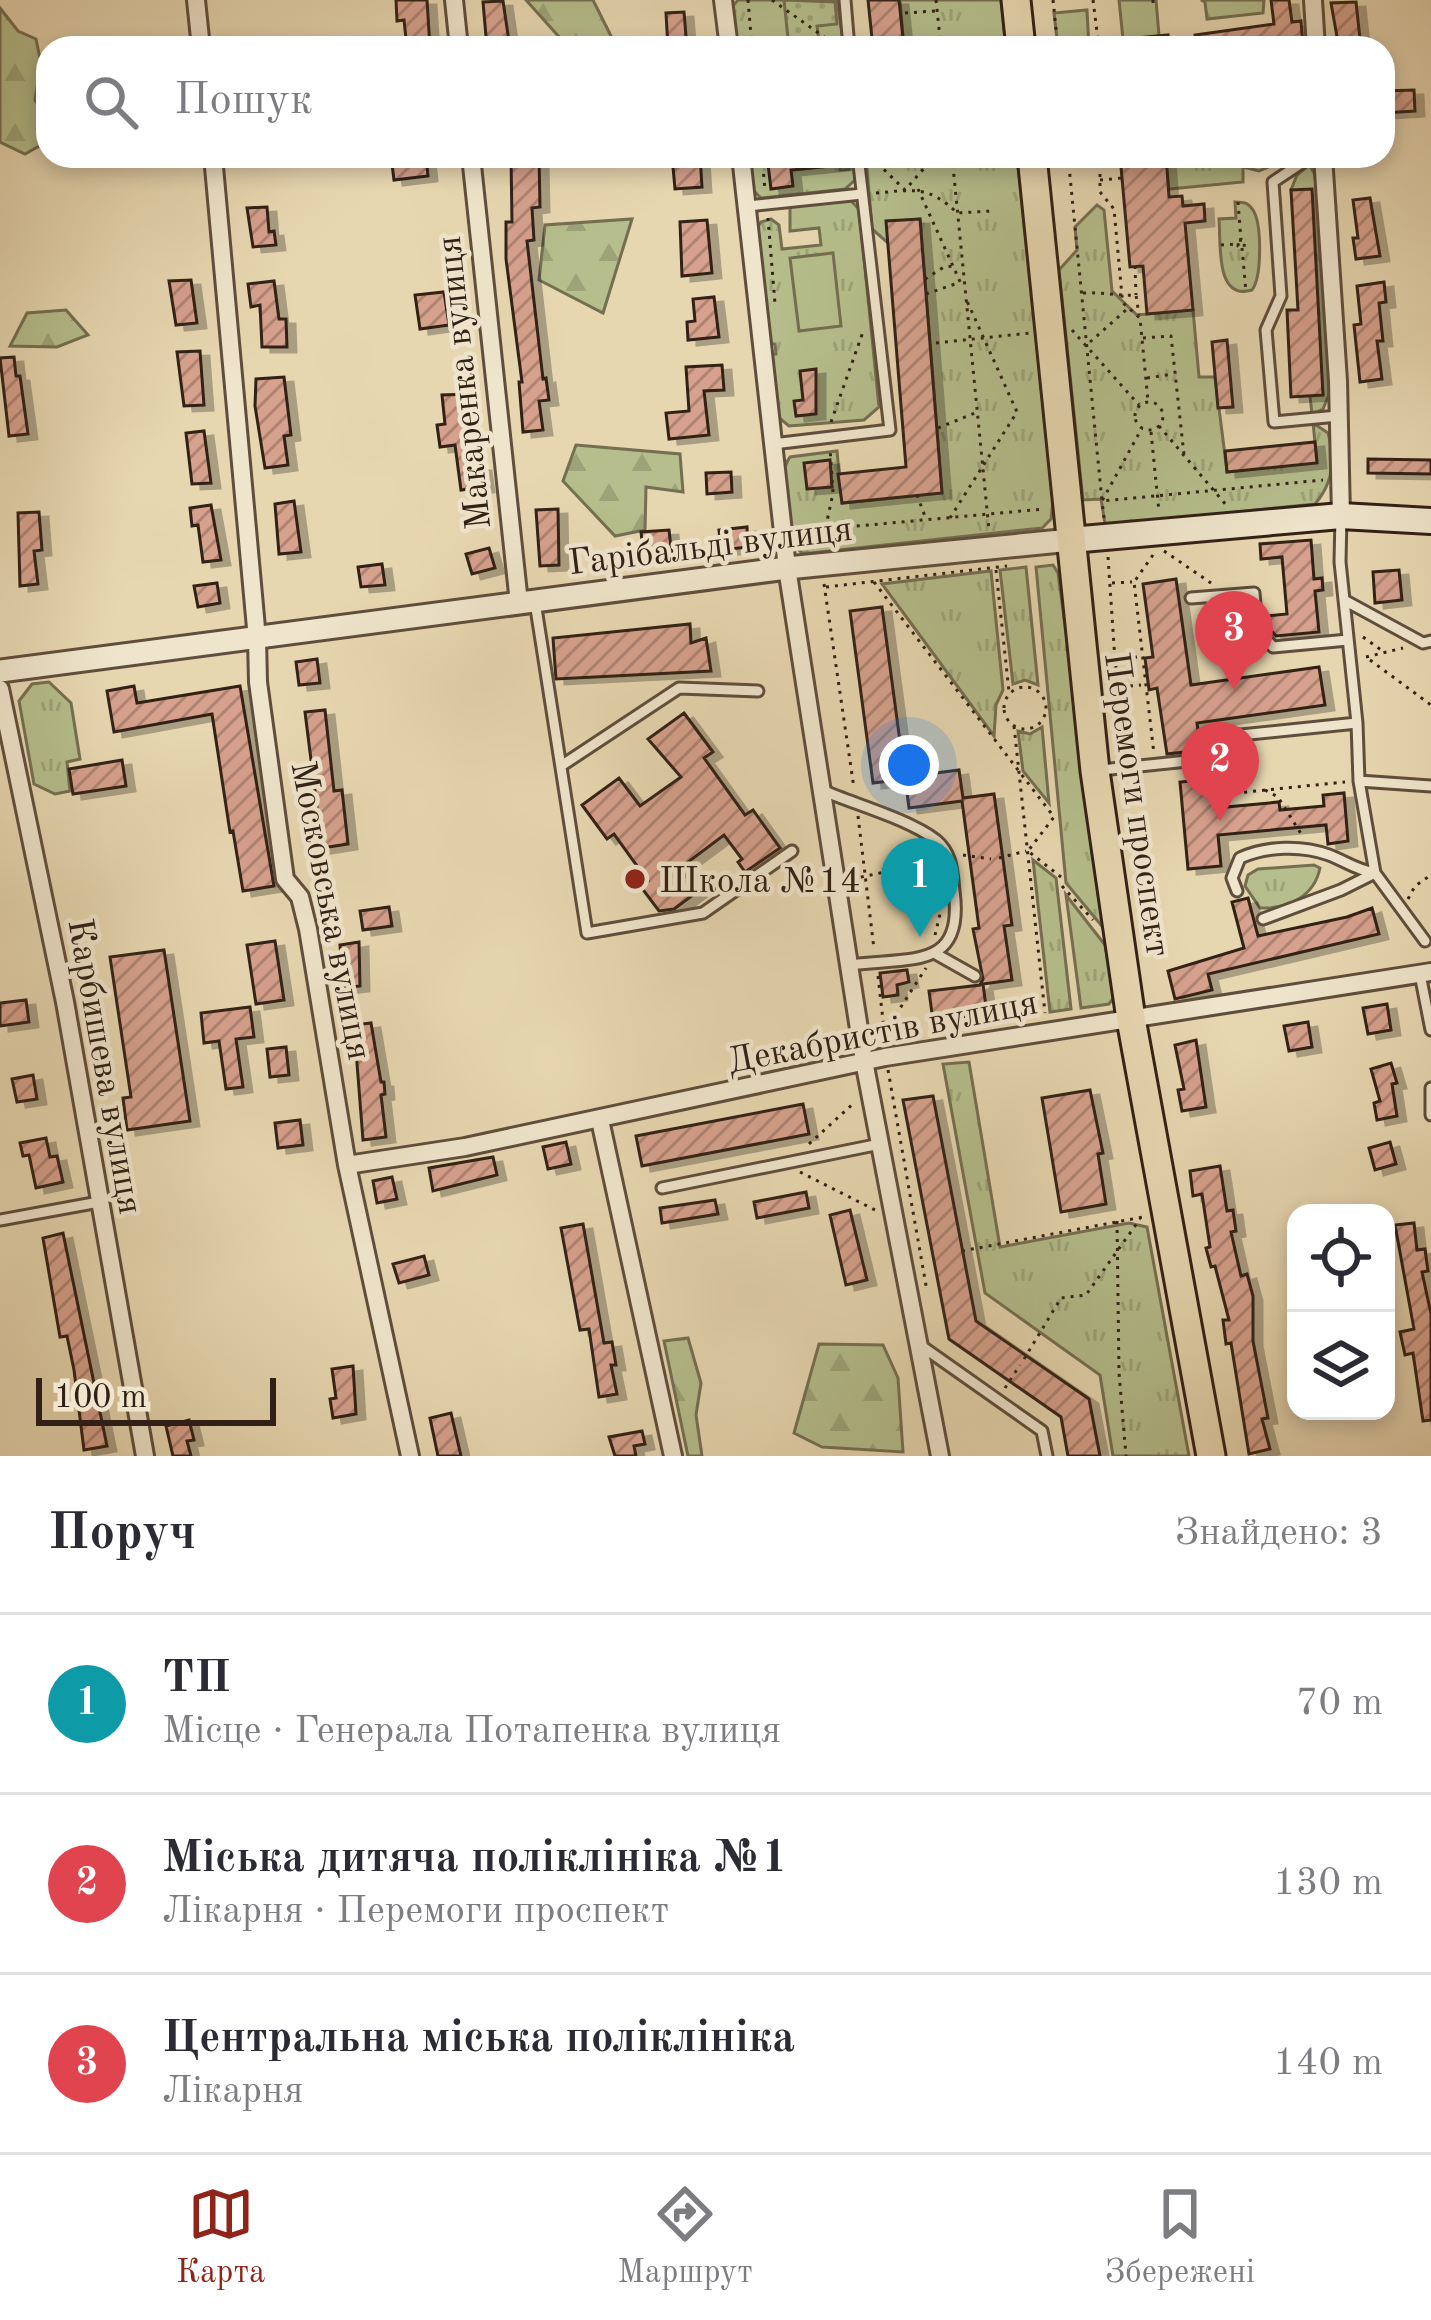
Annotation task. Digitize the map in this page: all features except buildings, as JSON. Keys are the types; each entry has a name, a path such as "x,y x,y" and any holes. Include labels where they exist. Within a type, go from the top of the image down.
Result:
{"main road":[{"path":"1016,0 1020,36"},
{"name":"Перемоги проспект","path":"1033,168 1095,770 1154,1212 1211,1456"},
{"name":"Гарібальді вулиця","path":"1071,540 1341,516 1431,521"}],"street":[{"path":"196,0 200,36"},
{"path":"454,0 458,36"},
{"path":"723,0 728,36"},
{"path":"1312,0 1315,36"},
{"name":"Московська вулиця","path":"214,168 257,682 285,879 300,897 308,928 347,1165 410,1456"},
{"name":"Макаренка вулиця","path":"473,168 527,602"},
{"path":"742,168 788,568 848,965 940,1456"},
{"path":"1325,168 1341,516"},
{"name":"Гарібальді вулиця","path":"0,671 788,568 823,576 1071,540"},
{"name":"Карбишева вулиця","path":"0,689 64,1002 145,1456"},
{"name":"Декабристів вулиця","path":"347,1165 600,1120 885,1057 1426,973"},
{"path":"600,1120 673,1456"}],"lane":[{"path":"845,0 845,36"},
{"path":"773,444 890,430 859,168"},
{"path":"1294,168 1273,182 1281,296 1266,330 1274,422 1339,416"},
{"path":"747,207 862,194"},
{"path":"1341,516 1359,781 1376,873 1424,941"},
{"path":"1191,598 1254,592 1258,628 1267,642"},
{"path":"1209,597 1249,635 1274,647 1348,640"},
{"path":"1344,600 1427,642"},
{"path":"527,602 561,766 586,933 704,914 792,851"},
{"path":"561,766 679,688 758,691"},
{"path":"1095,770 1198,760 1221,737 1357,723"},
{"path":"1359,781 1431,786"},
{"path":"824,791 927,834 950,856 956,932 933,954"},
{"path":"1237,891 1233,871 1246,854 1289,847 1330,855 1352,870 1376,873"},
{"path":"1263,919 1376,873"},
{"path":"848,965 933,954 975,976"},
{"path":"1426,973 1431,1030"},
{"path":"1431,1088 1431,1115"},
{"path":"662,1188 880,1144"},
{"path":"0,1220 99,1202"},
{"path":"920,1345 1042,1431 1047,1456"}],"path":[{"path":"748,0 751,36"},
{"path":"772,0 827,36"},
{"path":"936,0 940,36"},
{"path":"1053,0 1057,36"},
{"path":"1094,0 1098,36"},
{"path":"905,13 937,10"},
{"path":"882,168 905,190"},
{"path":"905,190 924,168"},
{"path":"954,168 990,534"},
{"path":"1069,168 1115,660 1130,767"},
{"path":"1100,168 1100,192 1114,208 1121,296"},
{"path":"1099,180 1122,178"},
{"path":"862,194 918,189 941,197 957,213 992,212"},
{"path":"918,189 1017,412 950,518"},
{"path":"1238,202 1246,292"},
{"path":"1221,245 1258,242"},
{"path":"925,279 951,257"},
{"path":"944,267 955,266"},
{"path":"1135,266 1148,401"},
{"path":"926,294 962,283"},
{"path":"1082,293 1112,291 1140,318"},
{"path":"1121,296 1136,295"},
{"path":"874,299 826,437 833,494 825,529 823,576 876,962"},
{"path":"1087,345 1129,308"},
{"path":"1064,322 1139,405"},
{"path":"936,343 1035,333"},
{"path":"1142,338 1172,336 1184,455"},
{"path":"1145,378 1176,374"},
{"path":"1157,403 1163,414 1159,426 1142,428 1135,419 1139,405 1157,403"},
{"path":"1163,414 1180,412"},
{"path":"938,428 977,413"},
{"path":"1159,426 1232,512"},
{"path":"1102,501 1142,428"},
{"path":"1150,430 1160,520"},
{"path":"1102,501 1340,478"},
{"path":"917,495 926,521"},
{"path":"798,532 1053,508"},
{"path":"1156,764 1134,582 1158,548 1226,595"},
{"path":"823,576 874,582 1013,566"},
{"path":"996,568 1010,693 1003,710 1014,726 1045,1021"},
{"path":"874,582 1054,817 1028,851 999,858"},
{"path":"1110,584 1134,582"},
{"path":"1347,623 1386,653"},
{"path":"1351,662 1427,642"},
{"path":"1115,660 1140,656"},
{"path":"1366,657 1431,705"},
{"path":"1119,687 1144,684"},
{"path":"1010,693 1031,687 1039,691 1046,706 1035,727 1014,726"},
{"path":"1228,736 1236,793"},
{"path":"1198,760 1236,793"},
{"path":"1214,794 1359,781"},
{"path":"1264,790 1278,797 1287,817 1315,852"},
{"path":"1028,851 1061,877"},
{"path":"836,882 929,865 950,856 991,859"},
{"path":"1403,909 1415,886 1431,875"},
{"path":"885,1031 922,980 953,882"},
{"path":"885,1057 926,1289"},
{"path":"869,1088 787,1162 895,1220"},
{"path":"962,1251 1154,1212"},
{"path":"1024,1359 1061,1298 1086,1295 1118,1249 1154,1212"},
{"path":"1117,1221 1119,1373 1126,1456"},
{"path":"997,1399 1020,1365"}],"green space":[{"path":"526,0 593,0 611,36 558,36"},
{"path":"738,0 837,0 842,36 734,36 731,8"},
{"path":"784,0 835,2 837,24 817,26 818,36 788,36"},
{"path":"900,0 1001,0 1005,36 903,36"},
{"path":"1119,0 1156,0 1159,36 1123,36"},
{"path":"1201,0 1264,0 1263,13 1207,19"},
{"path":"0,8 18,31 36,39 36,148 25,154 0,142"},
{"path":"1087,10 1088,36 1057,36 1054,13"},
{"path":"749,168 854,169 855,180 845,189 761,198 752,189"},
{"path":"867,168 1018,168 1053,501 1051,519 1042,528 811,553 802,553 796,546 783,491 790,457 837,451 842,503 942,493 920,219 887,222 888,243 872,229"},
{"path":"1167,168 1243,168 1243,182 1169,189"},
{"path":"1311,168 1318,179 1330,392 1323,409 1312,414 1310,396 1323,394 1291,190 1297,175"},
{"path":"850,200 859,209 879,407 864,420 789,426 778,417 770,355 776,354 775,344 768,343 756,230 771,219 779,225 782,249 821,245 819,228 790,231 790,207"},
{"path":"1235,202 1251,207 1258,227 1259,263 1252,290 1232,287 1222,268 1219,219 1236,218"},
{"path":"1097,205 1104,210 1112,291 1137,315 1193,310 1199,377 1215,377 1227,471 1317,462 1313,423 1328,433 1331,470 1315,504 1111,525 1105,524 1101,499 1083,500 1059,270 1077,250 1075,227"},
{"path":"632,219 603,313 539,280 545,225"},
{"path":"833,253 841,326 799,331 790,258"},
{"path":"66,310 88,335 57,347 10,346 27,313"},
{"path":"576,445 680,454 683,492 646,487 645,530 615,536 563,481"},
{"path":"1053,565 1058,573 1106,931 1066,883 1036,567"},
{"path":"1026,567 1038,685 1025,680 1013,684 1000,570"},
{"path":"991,571 1003,690 996,705 994,736 882,584"},
{"path":"49,682 71,703 80,759 67,762 70,791 55,794 34,784 19,701 32,684"},
{"path":"1042,727 1049,803 1023,771 1018,731 1030,734"},
{"path":"1033,860 1056,878 1071,1009 1050,1012"},
{"path":"1320,868 1312,887 1290,903 1260,908 1245,886 1248,875 1258,869"},
{"path":"1066,895 1105,945 1115,996 1109,1004 1081,1008"},
{"path":"969,1062 1000,1247 1129,1223 1147,1227 1189,1456 1113,1456 1100,1375 985,1293 943,1064"},
{"path":"688,1338 701,1383 696,1415 702,1456 688,1456 664,1341"},
{"path":"819,1344 883,1345 898,1378 903,1452 822,1447 794,1433"}],"place":[{"name":"Центральна міська полiклiнiка","path":"1234,690"},
{"name":"Міська дитяча поліклініка №1","path":"1220,821"},
{"name":"Школа №14","path":"635,879"},
{"name":"ТП","path":"920,937"}]}
